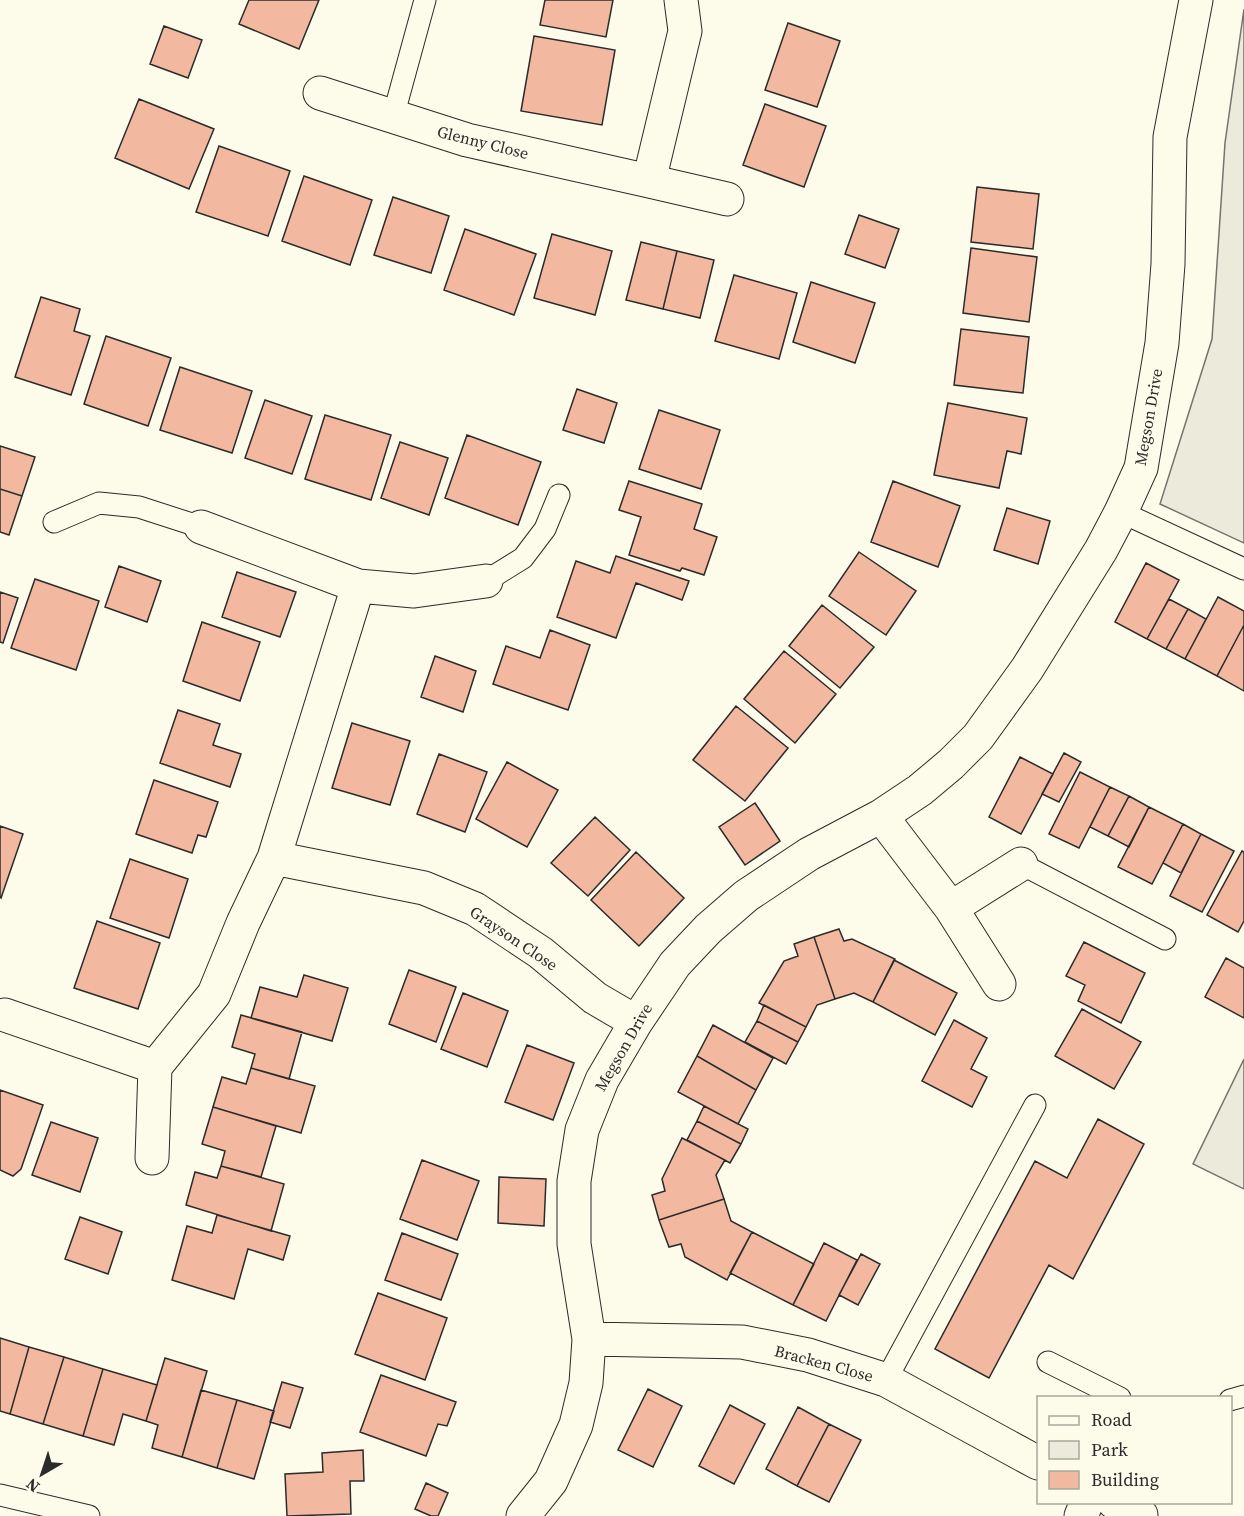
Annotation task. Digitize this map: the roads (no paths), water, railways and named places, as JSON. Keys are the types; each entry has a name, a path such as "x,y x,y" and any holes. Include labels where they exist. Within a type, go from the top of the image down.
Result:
{"street":[{"path":"649,182 685,31 681,0"},
{"name":"Megson Drive","path":"523,1516 551,1481 576,1425 586,1383 589,1339 574,1244 575,1171 582,1130 602,1080 636,1022 675,964 708,929 746,896 809,854 881,816 920,790 978,737 1028,669 1101,550 1140,468 1162,343 1168,264 1170,137 1196,0"},
{"name":"Glenny Close","path":"320,93 467,140 727,199"},
{"path":"201,526 358,586 414,591 486,581"},
{"path":"152,1158 155,1067 214,994 243,923 274,858 358,586"},
{"path":"881,816 951,908 999,984"},
{"name":"Grayson Close","path":"274,858 424,888 475,909 540,953 595,998 636,1022"},
{"path":"951,908 1021,864"},
{"path":"3,1014 155,1067"},
{"name":"Bracken Close","path":"589,1339 742,1342 808,1355 886,1380 1037,1462"},
{"path":"1116,1504 1141,1515"}],"lane":[{"path":"393,117 425,0"},
{"path":"486,581 523,558 544,528 559,495"},
{"path":"54,522 99,503 139,507 201,526"},
{"path":"1120,512 1244,569"},
{"path":"1021,864 1165,939"},
{"path":"886,1380 1035,1104"},
{"path":"1048,1362 1116,1396"},
{"path":"0,1496 89,1516"}]}
